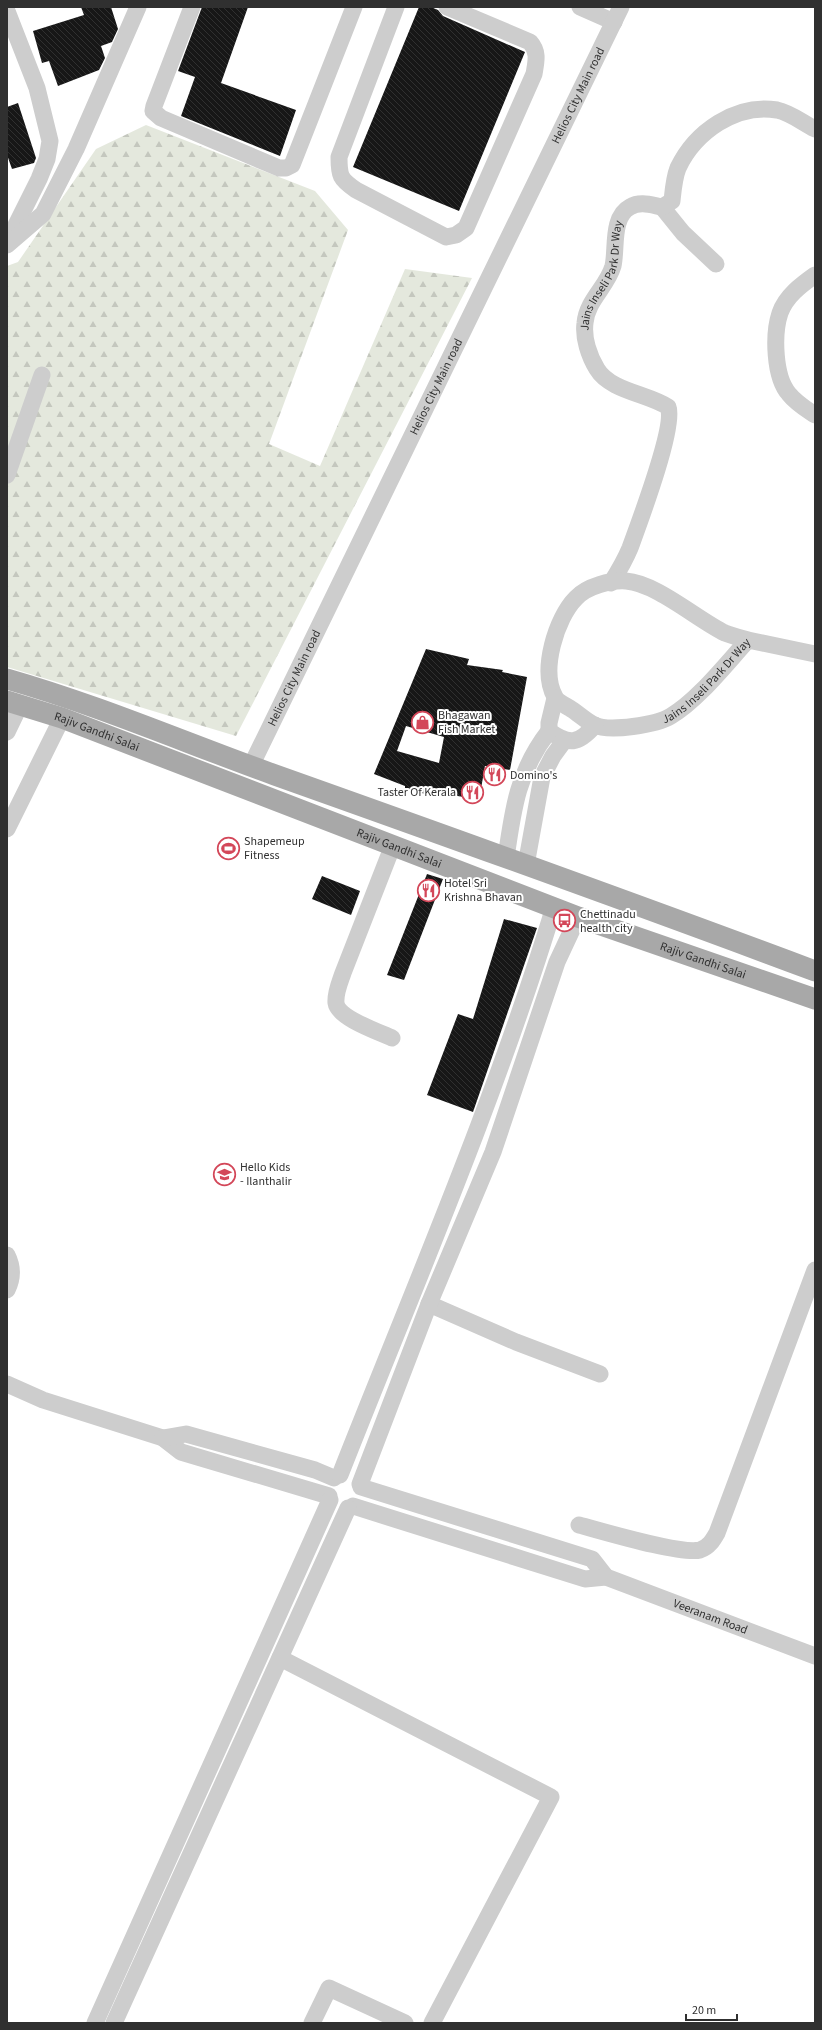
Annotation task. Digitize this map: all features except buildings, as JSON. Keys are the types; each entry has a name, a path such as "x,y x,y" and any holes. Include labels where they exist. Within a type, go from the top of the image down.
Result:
{"main road":[{"name":"Rajiv Gandhi Salai","path":"7,679 65,696 251,766 815,970"},
{"name":"Rajiv Gandhi Salai","path":"13,703 62,718 578,917 815,999"}],"street":[{"path":"7,244 43,214 76,149 130,30 138,7"},
{"path":"192,7 153,111 160,118 279,168 286,168 292,165 354,7"},
{"path":"396,7 339,157 339,173 345,182 356,190 446,237 456,235 466,228 534,74 537,60 535,48 530,42 447,7"},
{"path":"580,7 618,14"},
{"path":"7,11 37,88 50,141 47,159 39,179 7,244"},
{"name":"Helios City Main road","path":"251,766 618,14"},
{"path":"716,264 683,233 662,207 672,201 678,169 690,149 701,136 721,121 740,113 767,109 778,110 815,129"},
{"name":"Jains Inseli Park Dr Way","path":"612,583 630,549 656,472 670,412 668,407 660,402 635,394 616,385 598,371 590,356 584,323 588,310 596,295 607,281 612,268 619,220 629,207 643,203 662,207"},
{"path":"815,275 796,289 780,313 776,354 778,375 788,393 815,415"},
{"path":"7,474 42,375"},
{"path":"506,858 514,808 526,766 535,750 550,731 549,723 555,698 549,672 550,658 559,626 566,610 576,598 583,592 612,583 627,581 647,588 726,633 748,640"},
{"name":"Jains Inseli Park Dr Way","path":"595,725 621,728 651,723 669,717 685,706 748,640 815,654"},
{"path":"550,731 564,741 572,741 586,736 595,725 555,698"},
{"path":"7,732 13,703"},
{"path":"7,829 62,718"},
{"path":"526,865 542,777 553,756 564,741"},
{"path":"392,1038 346,1017 338,1010 336,1004 336,994 393,845"},
{"path":"95,2023 330,1498 329,1486 337,1476 478,1130 534,972 554,907"},
{"path":"114,2023 350,1507 360,1498 360,1486 429,1304 497,1138 557,962 578,917"},
{"path":"478,1130 497,1138"},
{"path":"7,1255 12,1271 11,1282 7,1290"},
{"path":"422,1268 442,1274"},
{"path":"579,1525 683,1550 702,1549 709,1544 717,1533 815,1270"},
{"path":"429,1304 516,1342 600,1374"},
{"path":"7,1384 43,1400 163,1438 181,1452 308,1489 330,1498 340,1507 350,1507 585,1579 606,1577"},
{"path":"163,1438 186,1434 337,1476 352,1476 360,1486 592,1559 606,1577"},
{"path":"308,1489 315,1470"},
{"name":"Veeranam Road","path":"606,1577 815,1656"},
{"path":"280,1658 551,1797 432,2023"},
{"path":"312,2023 329,1988 405,2023"}],"green space":[{"path":"146,125 315,191 348,230 269,444 320,466 405,269 472,278 236,736 7,667 7,266 18,262 96,149"}],"place":[{"name":"Bhagawan Fish Market","path":"422,722"},
{"name":"Domino's","path":"495,775"},
{"name":"Taster Of Kerala","path":"472,792"},
{"name":"Shapemeup Fitness","path":"229,848"},
{"name":"Hotel Sri Krishna Bhavan","path":"429,890"},
{"name":"Chettinadu health city","path":"564,921"},
{"name":"Hello Kids - Ilanthalir","path":"225,1174"}]}
